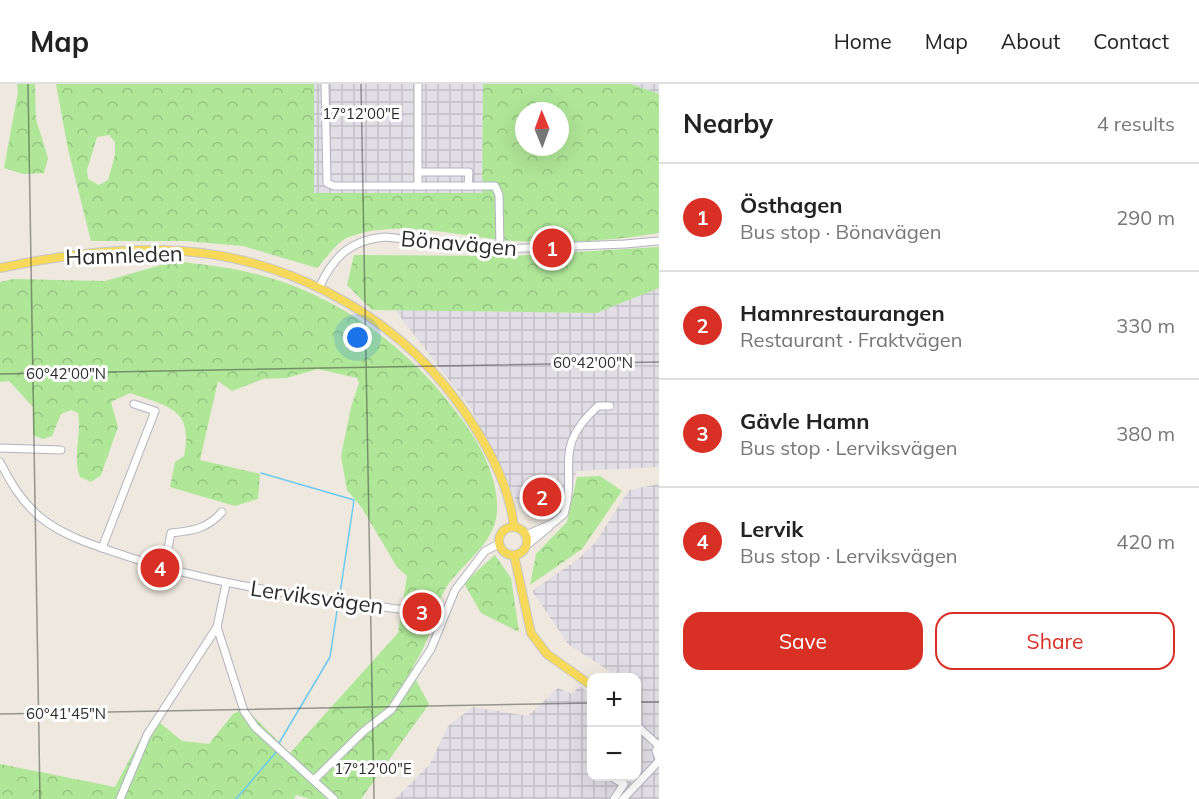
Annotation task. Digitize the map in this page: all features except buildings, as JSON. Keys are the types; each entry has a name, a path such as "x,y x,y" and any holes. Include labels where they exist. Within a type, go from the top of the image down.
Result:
{"main road":[{"name":"Hamnleden","path":"0,268 47,258 158,250 221,257 277,271 354,305 401,340 452,394 470,419 507,491 514,527"},
{"path":"514,527 526,535 527,545 522,552 514,555 503,551 499,544 502,532 514,527"},
{"path":"514,555 531,633 548,654 587,683"}],"street":[{"path":"325,84 327,183 495,186 499,195 500,249"},
{"path":"418,84 418,186"},
{"path":"418,172 469,172 468,186"},
{"name":"Bönavägen","path":"319,288 341,252 358,242 371,238 385,237 500,249 659,241"},
{"path":"102,548 155,411 134,404"},
{"path":"527,545 564,514 568,455 574,434 598,406 610,406"},
{"path":"0,448 61,450"},
{"name":"Lerviksvägen","path":"0,462 18,496 41,518 65,533 102,548 164,569 226,584 444,615"},
{"path":"164,569 171,533 186,533 206,526 222,512"},
{"path":"526,535 553,523"},
{"path":"314,780 364,731 391,710 431,649 444,615 468,570 485,551 499,544"},
{"name":"Lerviksvägen","path":"121,796 147,735 217,627 226,584"},
{"name":"Lerviksvägen","path":"217,627 244,711 255,727 334,799"},
{"path":"623,799 659,760 656,751 659,744 638,727"},
{"path":"614,799 624,784 618,781"}],"shaded area":[{"path":"314,84 483,84 482,193 313,193"},
{"path":"631,84 659,84 659,94"},
{"path":"659,288 659,467 576,471 569,513 520,508 470,407 395,310 596,313"},
{"path":"659,484 659,799 395,799 430,764 448,726 473,707 528,716 558,688 572,694 580,685 587,693 587,781 641,781 641,673 613,673 569,645 532,591 577,560 595,543 629,490"}],"green space":[{"path":"17,84 35,84 36,119 48,158 44,173 23,174 4,168 18,92"},
{"path":"56,84 314,84 314,193 482,193 483,84 631,84 659,94 659,233 605,240 549,242 513,241 431,230 388,229 345,239 317,268 243,246 185,241 91,241 68,149","holes":["109,135 115,142 115,155 108,180 99,185 88,179 87,170 97,137"]},
{"path":"659,247 659,288 596,313 372,310 347,285 354,255 512,256"},
{"path":"175,261 234,269 276,280 308,292 367,325 419,369 442,394 477,442 488,464 497,500 495,524 485,543 445,590 429,635 411,671 429,704 361,799 310,799 296,795 294,799 0,799 0,764 115,787 145,730 159,722 182,741 209,744 233,714 245,708 290,753 398,633 407,576 397,567 362,508 347,490 341,456 351,407 359,383 357,378 318,369 286,378 263,379 232,391 218,381 200,460 260,474 258,499 235,506 170,487 175,462 184,456 186,440 185,428 181,419 166,406 130,393 111,402 118,427 101,475 91,482 80,477 78,469 78,413 71,410 61,414 52,436 43,439 33,435 33,407 9,381 0,382 0,282 13,279 105,281"},
{"path":"600,476 622,491 582,549 530,585 536,554 567,522 577,477"},
{"path":"495,555 511,578 519,632 481,613 464,583"}],"waterway":[{"path":"261,473 354,500 339,600"},
{"path":"279,743 330,657 338,604"},
{"path":"236,799 277,751"}],"place":[{"name":"Östhagen","path":"552,248"},
{"name":"Hamnrestaurangen","path":"542,497"},
{"name":"Lervik","path":"160,568"},
{"name":"Gävle Hamn","path":"422,612"}]}
